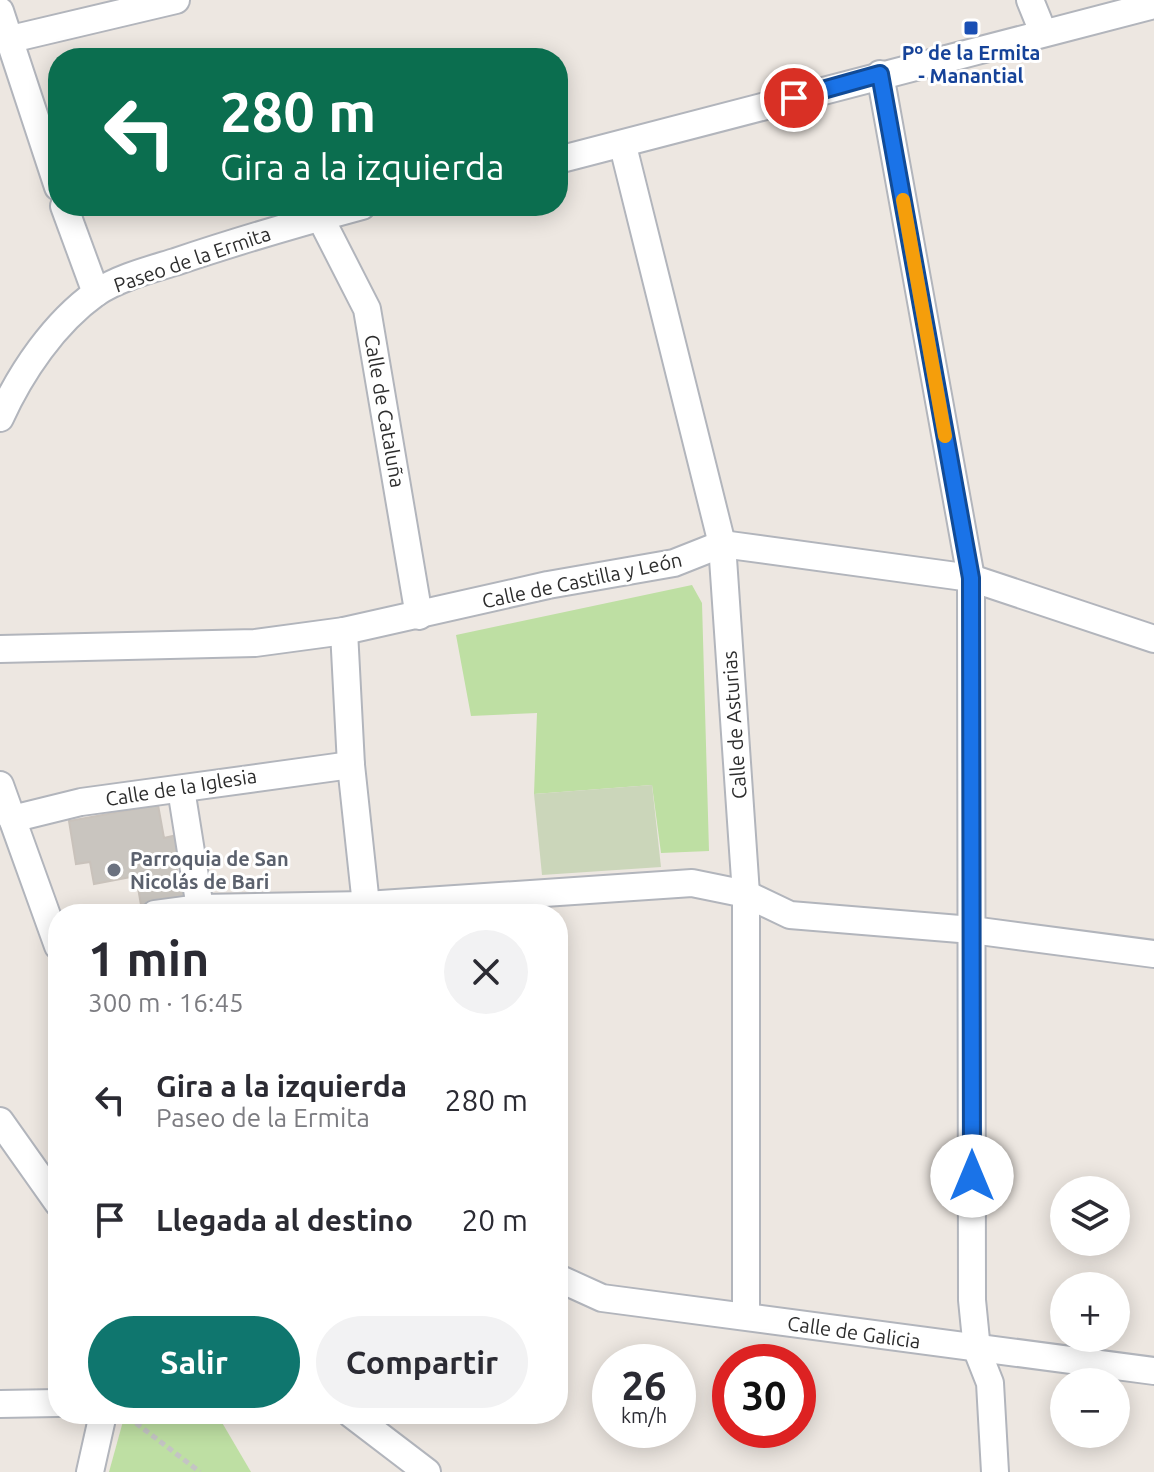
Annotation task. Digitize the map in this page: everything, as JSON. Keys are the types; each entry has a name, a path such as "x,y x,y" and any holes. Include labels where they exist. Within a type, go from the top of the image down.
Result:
{"street":[{"path":"11,39 176,0"},
{"path":"1030,0 1043,32"},
{"path":"568,158 623,146 880,74 1153,5"},
{"path":"0,11 48,156"},
{"path":"880,74 971,578 972,1300 977,1350 990,1383 995,1472"},
{"name":"Calle de Asturias","path":"623,146 722,544 746,894 746,1316"},
{"path":"68,216 96,293"},
{"name":"Paseo de la Ermita","path":"0,418 12,393 43,347 96,293 132,276 324,216"},
{"name":"Calle de Cataluña","path":"320,217 367,309 419,616"},
{"name":"Calle de Castilla y León","path":"0,649 255,643 344,631 548,585 674,563 722,544 971,578 1154,639"},
{"path":"344,631 351,765 366,904"},
{"name":"Calle de la Iglesia","path":"12,819 81,802 181,789 242,777 351,765"},
{"path":"0,785 48,915"},
{"path":"181,789 199,904"},
{"path":"381,904 692,883 746,894 790,915 972,930 1154,954"},
{"path":"0,1121 48,1189"},
{"name":"Calle de Galicia","path":"568,1283 602,1298 1154,1371"},
{"path":"0,1404 48,1403"},
{"path":"90,1472 101,1424"},
{"path":"364,1424 427,1472"}],"path":[{"path":"137,1424 200,1472"}],"green space":[{"path":"692,585 702,603 709,851 661,853 652,785 534,794 537,713 471,716 456,635"},
{"path":"652,785 661,867 542,875 534,794"},
{"path":"122,1424 223,1424 251,1472 109,1472"}],"building":[{"name":"Parroquia de San Nicolás de Bari","path":"158,805 164,838 177,835 181,855 174,857 180,884 184,883 187,897 141,904 136,876 94,884 90,862 76,864 69,821"}],"slow traffic":[{"path":"903,200 945,436"}],"place":[{"name":"Pº de la Ermita - Manantial","path":"971,28"},
{"name":"Parroquia de San Nicolás de Bari","path":"114,870"}],"route":[{"path":"794,98 880,74 971,578 972,1176"}]}
